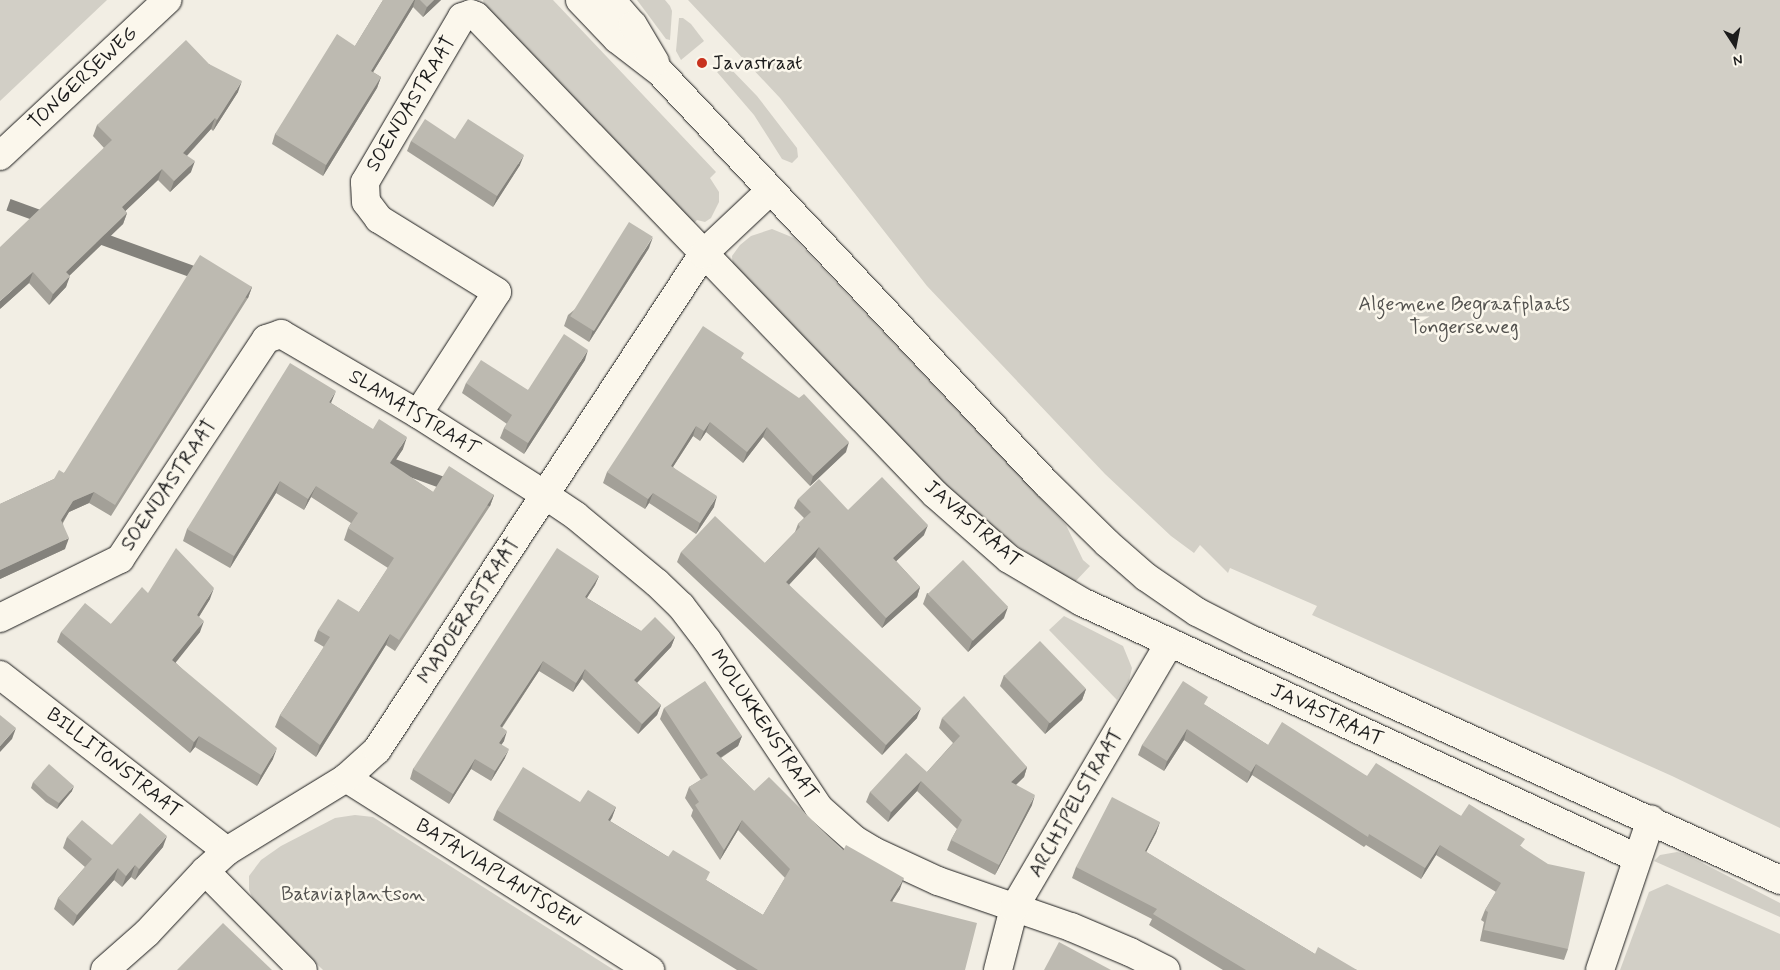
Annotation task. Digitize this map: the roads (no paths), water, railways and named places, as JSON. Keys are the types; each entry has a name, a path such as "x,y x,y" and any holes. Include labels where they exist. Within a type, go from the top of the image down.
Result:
{"street":[{"name":"TONGERSEWEG","path":"0,156 167,0"},
{"name":"JAVASTRAAT","path":"580,0 617,39 660,72 1046,483 1107,543 1162,588 1198,612 1252,640 1650,819 1780,880"},
{"name":"JAVASTRAAT","path":"612,0 633,25 660,72"},
{"name":"JAVASTRAAT","path":"471,14 476,16 936,494 1008,560 1057,590 1637,858"},
{"name":"SOENDASTRAAT","path":"418,414 497,292 379,219 366,202 365,182 462,17 471,14"},
{"name":"MADOERASTRAAT","path":"105,970 147,933 205,871 227,851 346,778 367,761 387,736 703,254 771,190"},
{"name":"SOENDASTRAAT","path":"0,618 120,558 266,339 281,334"},
{"name":"SLAMATSTRAAT","path":"281,334 418,414 545,495"},
{"name":"MOLUKKENSTRAAT","path":"545,495 576,516 631,561 681,606 707,640 819,808 837,826 873,851 938,881 1071,927 1130,952 1166,970"},
{"name":"ARCHIPELSTRAAT","path":"998,970 1014,908 1170,642"},
{"name":"BILLITONSTRAAT","path":"0,675 227,851"},
{"name":"BATAVIAPLANTSOEN","path":"346,778 650,970"},
{"path":"1600,970 1650,819"},
{"path":"205,871 303,970"}],"place":[{"name":"Javastraat","path":"702,63"}],"park label":[{"name":"Algemene Begraafplaats Tongerseweg","path":"1464,316"},
{"name":"Bataviaplantson","path":"353,894"}]}
